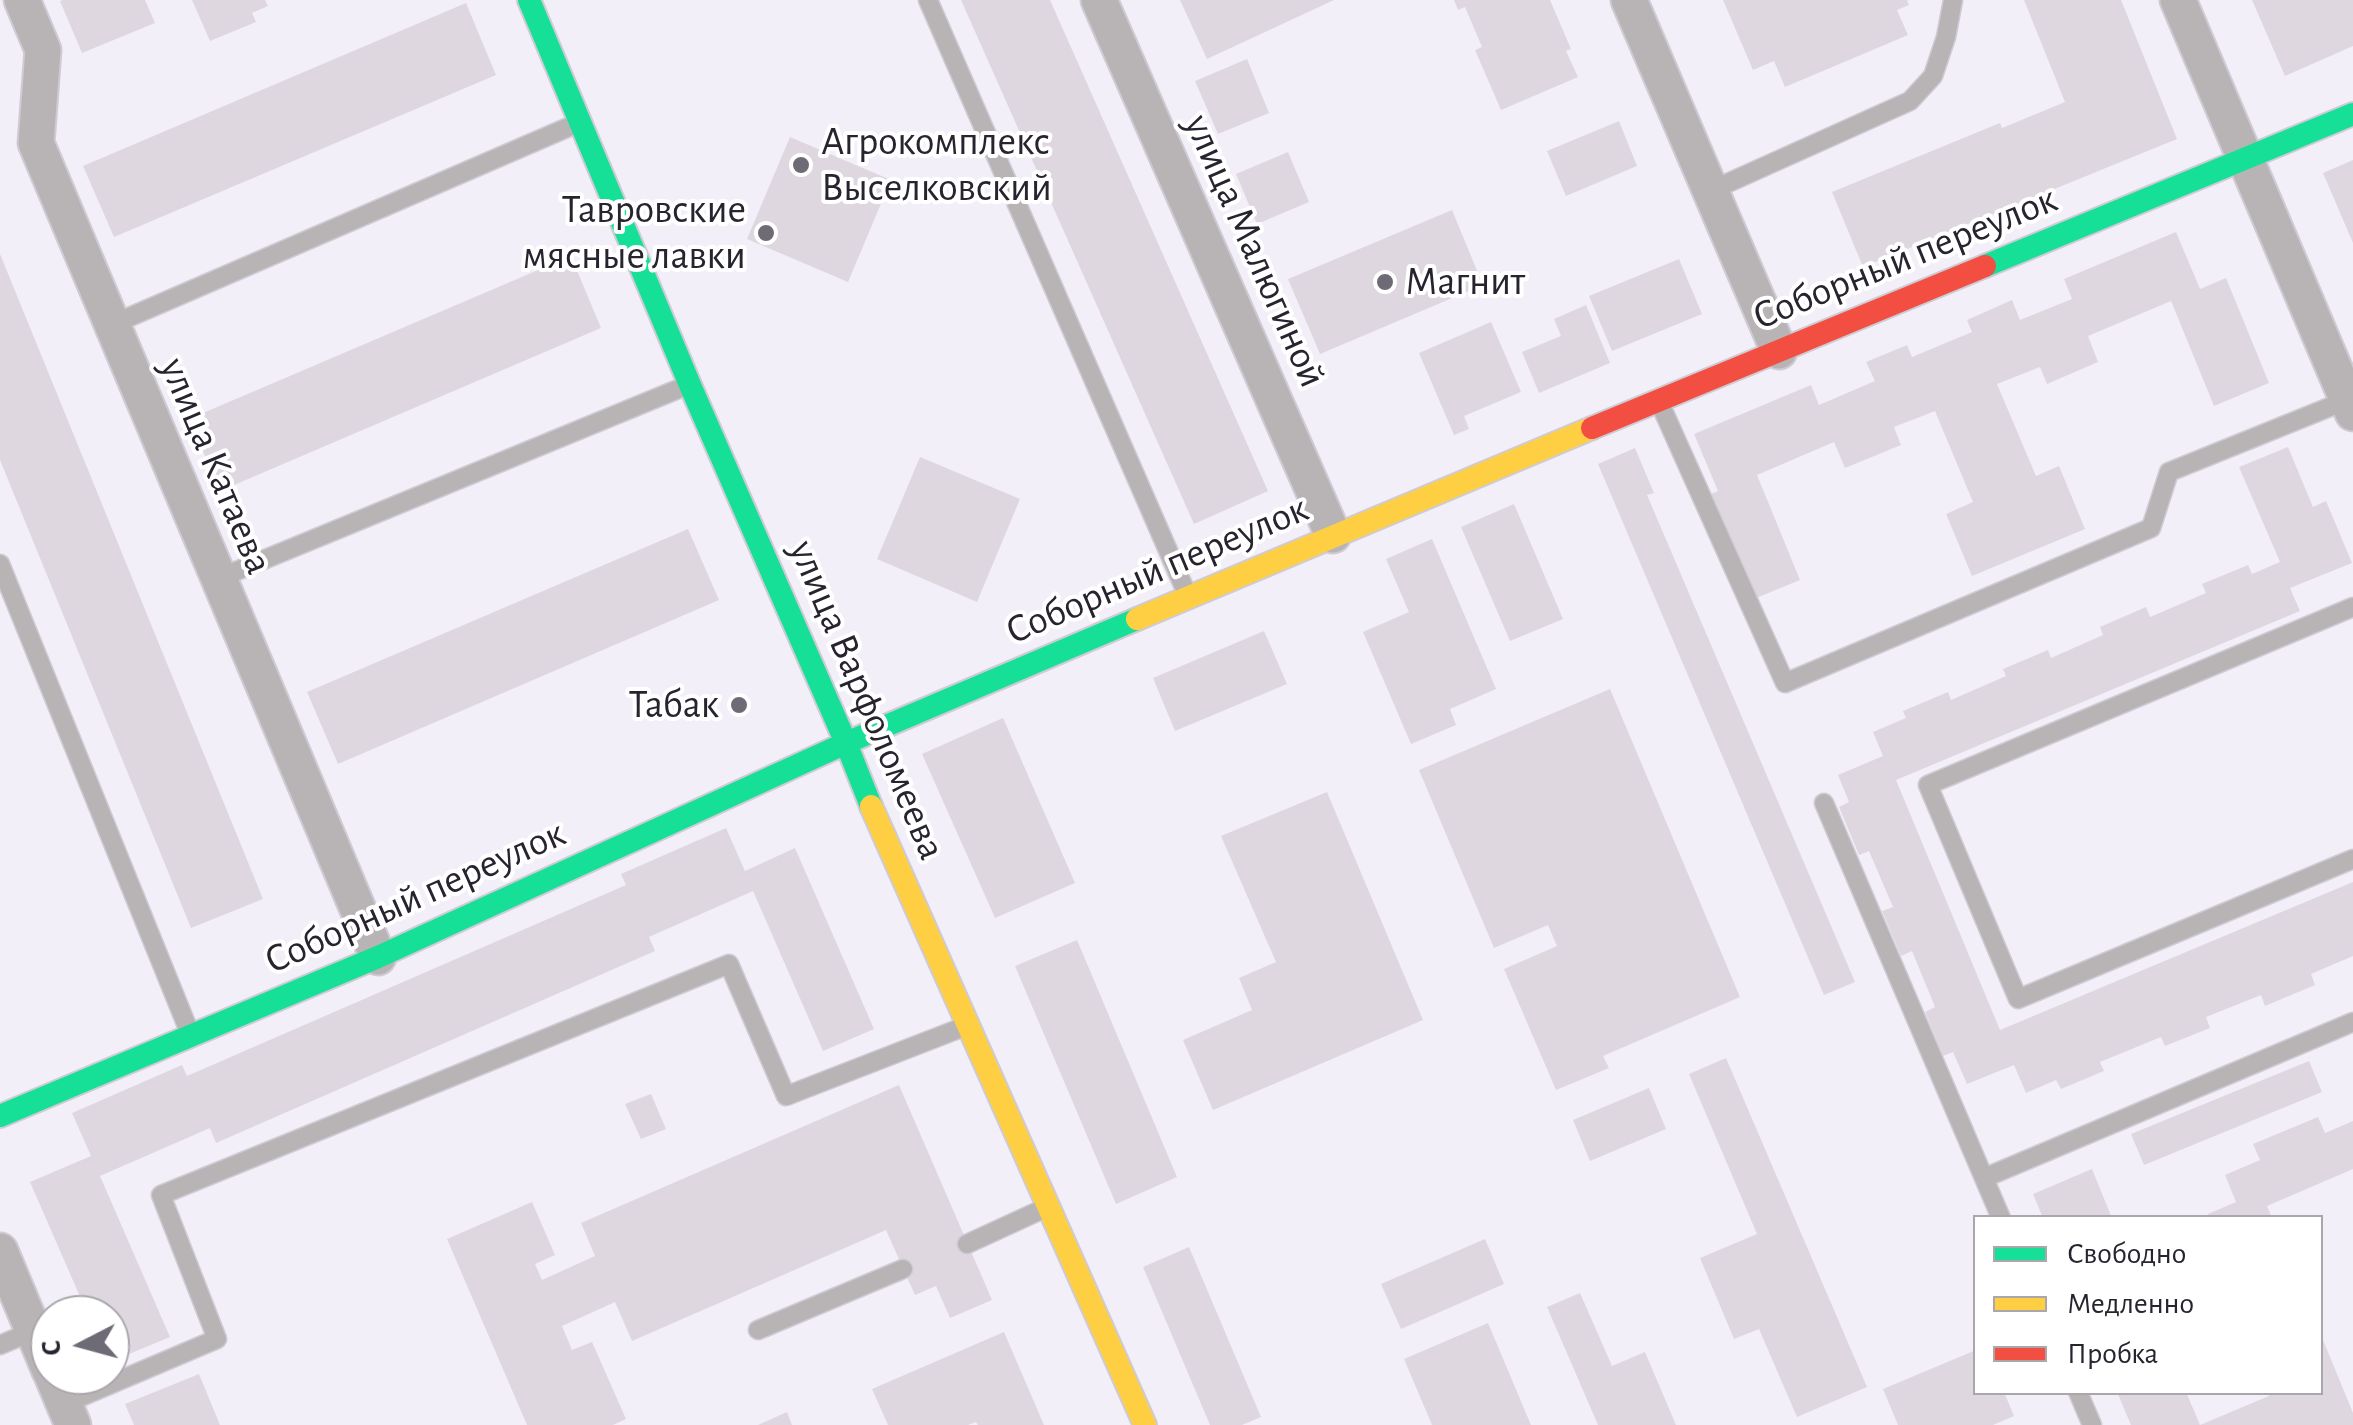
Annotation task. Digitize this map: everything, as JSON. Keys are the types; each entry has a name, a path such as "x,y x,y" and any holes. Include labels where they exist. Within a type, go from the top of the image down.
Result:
{"street":[{"name":"улица Катаева","path":"22,0 43,50 36,143 378,957"},
{"name":"улица Варфоломеева","path":"529,0 880,830 1145,1425"},
{"name":"улица Малюгиной","path":"1099,0 1333,535"},
{"path":"1629,0 1779,351"},
{"path":"2178,0 2350,406"},
{"name":"Соборный переулок","path":"0,1116 378,957 846,743 1333,535 2353,114"},
{"path":"0,1251 30,1324"}],"lane":[{"path":"928,0 1189,598"},
{"path":"1710,190 1910,101 1932,76 1946,37 1953,0"},
{"path":"111,326 579,122"},
{"path":"217,579 690,384"},
{"path":"1658,400 1785,683 2152,528 2169,472 2350,406"},
{"path":"0,564 191,1036"},
{"path":"2353,607 1928,785 2018,1000 2353,859"},
{"path":"1824,803 2000,1215"},
{"path":"130,1369 217,1339 161,1194 730,964 786,1096 967,1026"},
{"path":"1984,1178 2353,1022"},
{"path":"967,1244 1048,1207"},
{"path":"758,1330 904,1270"},
{"path":"0,1344 30,1332"},
{"path":"2079,1395 2092,1425"}],"building":[{"path":"145,0 155,23 82,53 60,1"},
{"path":"192,0 265,0 268,6 252,13 256,22 210,41"},
{"path":"961,0 1050,0 1268,491 1194,524"},
{"path":"1180,0 1334,0 1207,59"},
{"path":"1454,0 1550,0 1578,77 1501,110 1475,50 1482,47 1465,7 1458,10"},
{"path":"1723,0 1907,0 1909,5 1897,10 1908,35 1785,87 1774,61 1753,70"},
{"path":"2024,0 2121,0 2177,139 1863,267 1832,192 2000,123 2002,128 2065,102"},
{"path":"2252,0 2353,0 2353,46 2285,76"},
{"path":"466,3 496,75 114,237 83,166"},
{"path":"1247,59 1269,113 1218,134 1195,81"},
{"path":"1619,121 1637,166 1566,196 1547,151"},
{"path":"790,137 891,180 848,282 747,239"},
{"path":"1288,152 1309,202 1257,224 1236,174"},
{"path":"2353,160 2353,243 2323,173"},
{"name":"Магнит","path":"1452,210 1483,285 1320,354 1288,279"},
{"path":"2176,232 2200,289 2226,278 2269,383 2214,406 2171,301 2088,336 2098,362 2047,384 2040,367 1997,384 2036,476 2059,466 2085,529 1972,576 1946,514 1973,502 1935,411 1894,427 1901,445 1845,468 1834,442 1757,475 1800,580 1744,603 1701,498 1718,491 1694,434 1811,385 1819,405 1875,381 1866,362 1907,345 1912,357 1972,332 1967,320 2012,300 2020,320 2072,299 2064,279"},
{"path":"0,254 263,899 191,928 0,460"},
{"path":"571,256 601,328 220,491 189,419"},
{"path":"1679,259 1702,314 1612,351 1589,296"},
{"path":"1586,305 1610,363 1539,393 1522,352 1561,336 1554,319"},
{"path":"1491,322 1521,392 1464,416 1469,429 1454,435 1419,353"},
{"path":"2288,447 2313,507 2326,501 2352,563 2290,588 2300,611 1896,780 2000,1030 2353,882 2353,956 2311,974 2315,985 2265,1006 2261,995 2206,1017 2210,1028 2165,1046 2161,1037 2100,1062 2104,1071 2061,1089 2056,1080 2026,1093 2014,1065 1967,1084 1953,1052 1943,1056 1925,1012 1935,1007 1912,951 1901,956 1882,911 1893,907 1869,851 1859,855 1839,807 1849,802 1838,775 1883,756 1873,732 1906,718 1903,711 1948,692 1951,700 2006,676 2003,669 2048,650 2051,658 2103,635 2100,627 2146,607 2150,617 2206,593 2202,584 2248,565 2252,574 2280,562 2239,467"},
{"path":"1635,448 1654,493 1647,495 1855,982 1824,995 1598,464"},
{"path":"920,457 1020,499 977,602 877,559"},
{"path":"1514,504 1563,619 1510,641 1461,527"},
{"path":"688,529 719,600 338,764 307,692"},
{"path":"1432,539 1496,689 1450,709 1456,725 1411,744 1363,632 1409,612 1386,559"},
{"path":"1264,631 1287,684 1175,731 1153,678"},
{"path":"1610,689 1740,997 1603,1056 1609,1068 1556,1090 1504,969 1557,946 1548,925 1494,948 1419,770"},
{"path":"1003,718 1075,883 995,918 922,754"},
{"path":"1327,792 1423,1020 1213,1110 1183,1040 1252,1010 1239,978 1276,962 1221,836"},
{"path":"726,828 745,871 795,848 874,1029 823,1051 753,891 649,937 655,951 216,1143 210,1128 100,1176 170,1337 130,1354 130,1295 79,1295 30,1182 91,1156 72,1113 182,1065 187,1076 626,885 621,874"},
{"path":"1077,940 1177,1177 1116,1204 1015,966"},
{"path":"1726,1058 1867,1387 1797,1417 1759,1329 1734,1339 1700,1258 1757,1234 1689,1074"},
{"path":"2309,1061 2322,1092 2144,1165 2131,1134"},
{"path":"899,1085 992,1300 950,1318 936,1286 915,1295 886,1230 632,1341 615,1302 562,1326 572,1350 592,1342 626,1419 613,1425 527,1425 447,1239 532,1202 555,1255 535,1264 542,1280 595,1256 581,1223"},
{"path":"1649,1088 1666,1129 1590,1161 1573,1120"},
{"path":"651,1094 666,1129 641,1139 625,1104"},
{"path":"2318,1117 2325,1133 2353,1121 2353,1169 2267,1206 2271,1215 2208,1215 2236,1202 2225,1175 2260,1160 2253,1144"},
{"path":"2092,1169 2111,1215 2042,1215 2033,1194"},
{"path":"1485,1239 1504,1284 1401,1329 1381,1284"},
{"path":"1189,1247 1261,1417 1242,1425 1210,1425 1143,1267"},
{"path":"1580,1293 1612,1366 1645,1352 1676,1425 1598,1425 1547,1307"},
{"path":"1488,1323 1531,1425 1432,1425 1404,1359"},
{"path":"1004,1332 1044,1425 888,1425 872,1389"},
{"path":"2323,1340 2353,1413 2353,1425 2200,1425 2269,1396 2323,1395"},
{"path":"1973,1351 1973,1395 2005,1395 2014,1416 1993,1425 1898,1425 1883,1389"},
{"path":"199,1374 220,1425 134,1425 125,1404"},
{"path":"2118,1395 2187,1395 2200,1425 2131,1425"},
{"path":"787,1412 792,1425 758,1425"}],"traffic: fast":[{"path":"529,0 871,806"},
{"path":"1985,266 2353,114"},
{"path":"0,1116 378,957 846,743 1137,619"}],"traffic: slow":[{"path":"1137,619 1592,428"},
{"path":"871,806 1145,1425"}],"traffic: jam":[{"path":"1592,428 1985,266"}],"place":[{"name":"Агрокомплекс Выселковский","path":"801,165"},
{"name":"Тавровские мясные лавки","path":"766,233"},
{"name":"Магнит","path":"1385,282"},
{"name":"Табак","path":"739,705"}]}
